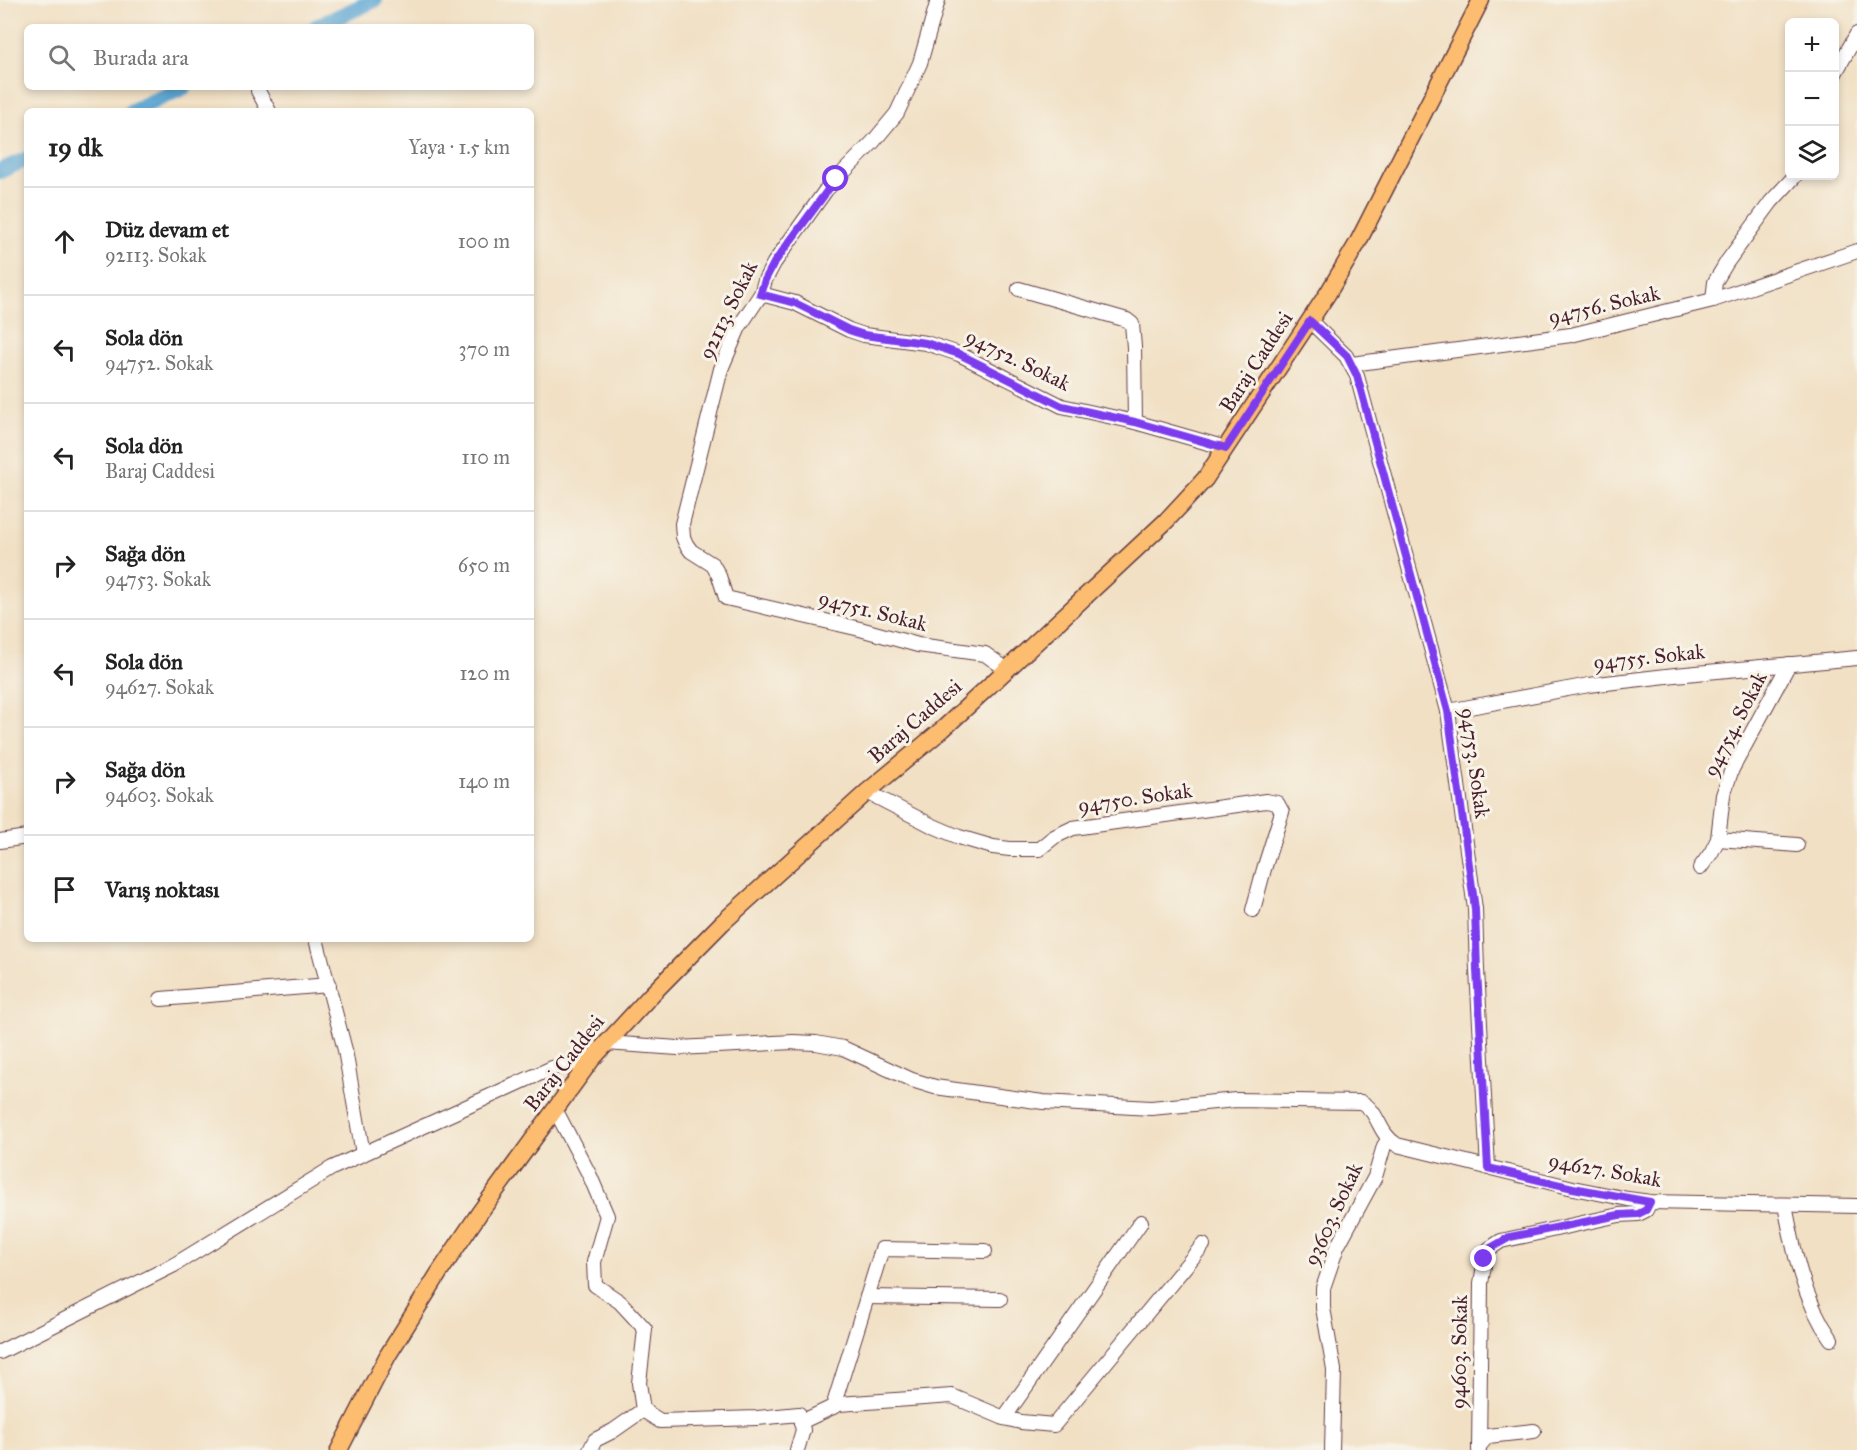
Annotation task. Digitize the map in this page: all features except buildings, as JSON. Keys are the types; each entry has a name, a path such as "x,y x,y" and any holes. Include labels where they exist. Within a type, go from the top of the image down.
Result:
{"main road":[{"name":"Baraj Caddesi","path":"339,1450 388,1355 480,1212 606,1043 722,923 867,792 943,729 1166,521 1205,479 1310,321 1357,244 1481,0"}],"street":[{"name":"92113. Sokak","path":"726,598 713,566 691,551 686,544 682,524 721,369 739,327 760,294 774,263 826,190 873,142 897,113 920,63 938,0"},
{"path":"1836,72 1857,34"},
{"path":"258,92 268,108"},
{"path":"1713,300 1715,282 1727,262 1771,202 1791,180"},
{"name":"94756. Sokak","path":"1352,364 1553,339 1713,300 1857,251"},
{"path":"1019,289 1116,316 1132,324 1135,422"},
{"name":"94752. Sokak","path":"760,294 795,303 864,335 942,347 1062,406 1135,422 1226,448"},
{"name":"94753. Sokak","path":"1310,321 1337,346 1352,364 1377,446 1448,711 1475,909 1488,1168"},
{"name":"94751. Sokak","path":"726,598 918,645 985,654 1006,669"},
{"name":"94755. Sokak","path":"1448,711 1589,685 1857,657"},
{"name":"94754. Sokak","path":"1700,868 1718,839 1727,782 1737,759 1789,664"},
{"name":"94750. Sokak","path":"867,792 958,837 993,847 1033,850 1044,847 1060,833 1073,828 1266,801 1277,803 1282,812 1281,818 1253,910"},
{"path":"0,841 24,837"},
{"path":"1718,839 1797,845"},
{"path":"317,942 345,1050 363,1154"},
{"path":"161,999 328,985"},
{"path":"606,1043 687,1048 793,1042 816,1043 850,1051 912,1080 935,1087 1026,1101 1151,1108 1236,1100 1351,1101 1368,1106 1388,1140"},
{"path":"0,1352 174,1265 332,1168 552,1068 592,1059"},
{"path":"555,1109 590,1176 607,1216 594,1263 595,1285 620,1302 645,1329 639,1383 643,1410 660,1421 758,1418 799,1414 803,1430 797,1450"},
{"name":"94627. Sokak","path":"1388,1140 1410,1149 1488,1168 1573,1188 1650,1202 1857,1206"},
{"name":"93603. Sokak","path":"1332,1450 1334,1370 1323,1308 1323,1288 1344,1233 1375,1177 1388,1140"},
{"name":"94603. Sokak","path":"1479,1448 1481,1283 1484,1259 1489,1249 1510,1237 1619,1215 1638,1214 1646,1210 1650,1202"},
{"path":"1785,1205 1794,1250 1808,1296 1817,1317 1831,1339"},
{"path":"1004,1418 1141,1222"},
{"path":"801,1422 839,1404 952,1396 1004,1418 1054,1425 1203,1245"},
{"path":"832,1407 882,1249 985,1251"},
{"path":"867,1297 1000,1299"},
{"path":"590,1450 595,1440 613,1431 643,1410"},
{"path":"1479,1448 1488,1436 1534,1431"}],"waterway":[{"path":"323,24 375,0"},
{"path":"138,108 178,90"},
{"path":"0,171 24,160"}],"route":[{"path":"836,179 768,272 760,294 795,303 836,324 864,335 942,347 1062,406 1135,422 1226,448 1310,321 1347,356 1352,364 1374,435 1448,711 1475,909 1488,1168 1573,1188 1650,1202 1646,1210 1638,1214 1619,1215 1510,1237 1489,1249 1484,1259"}]}
